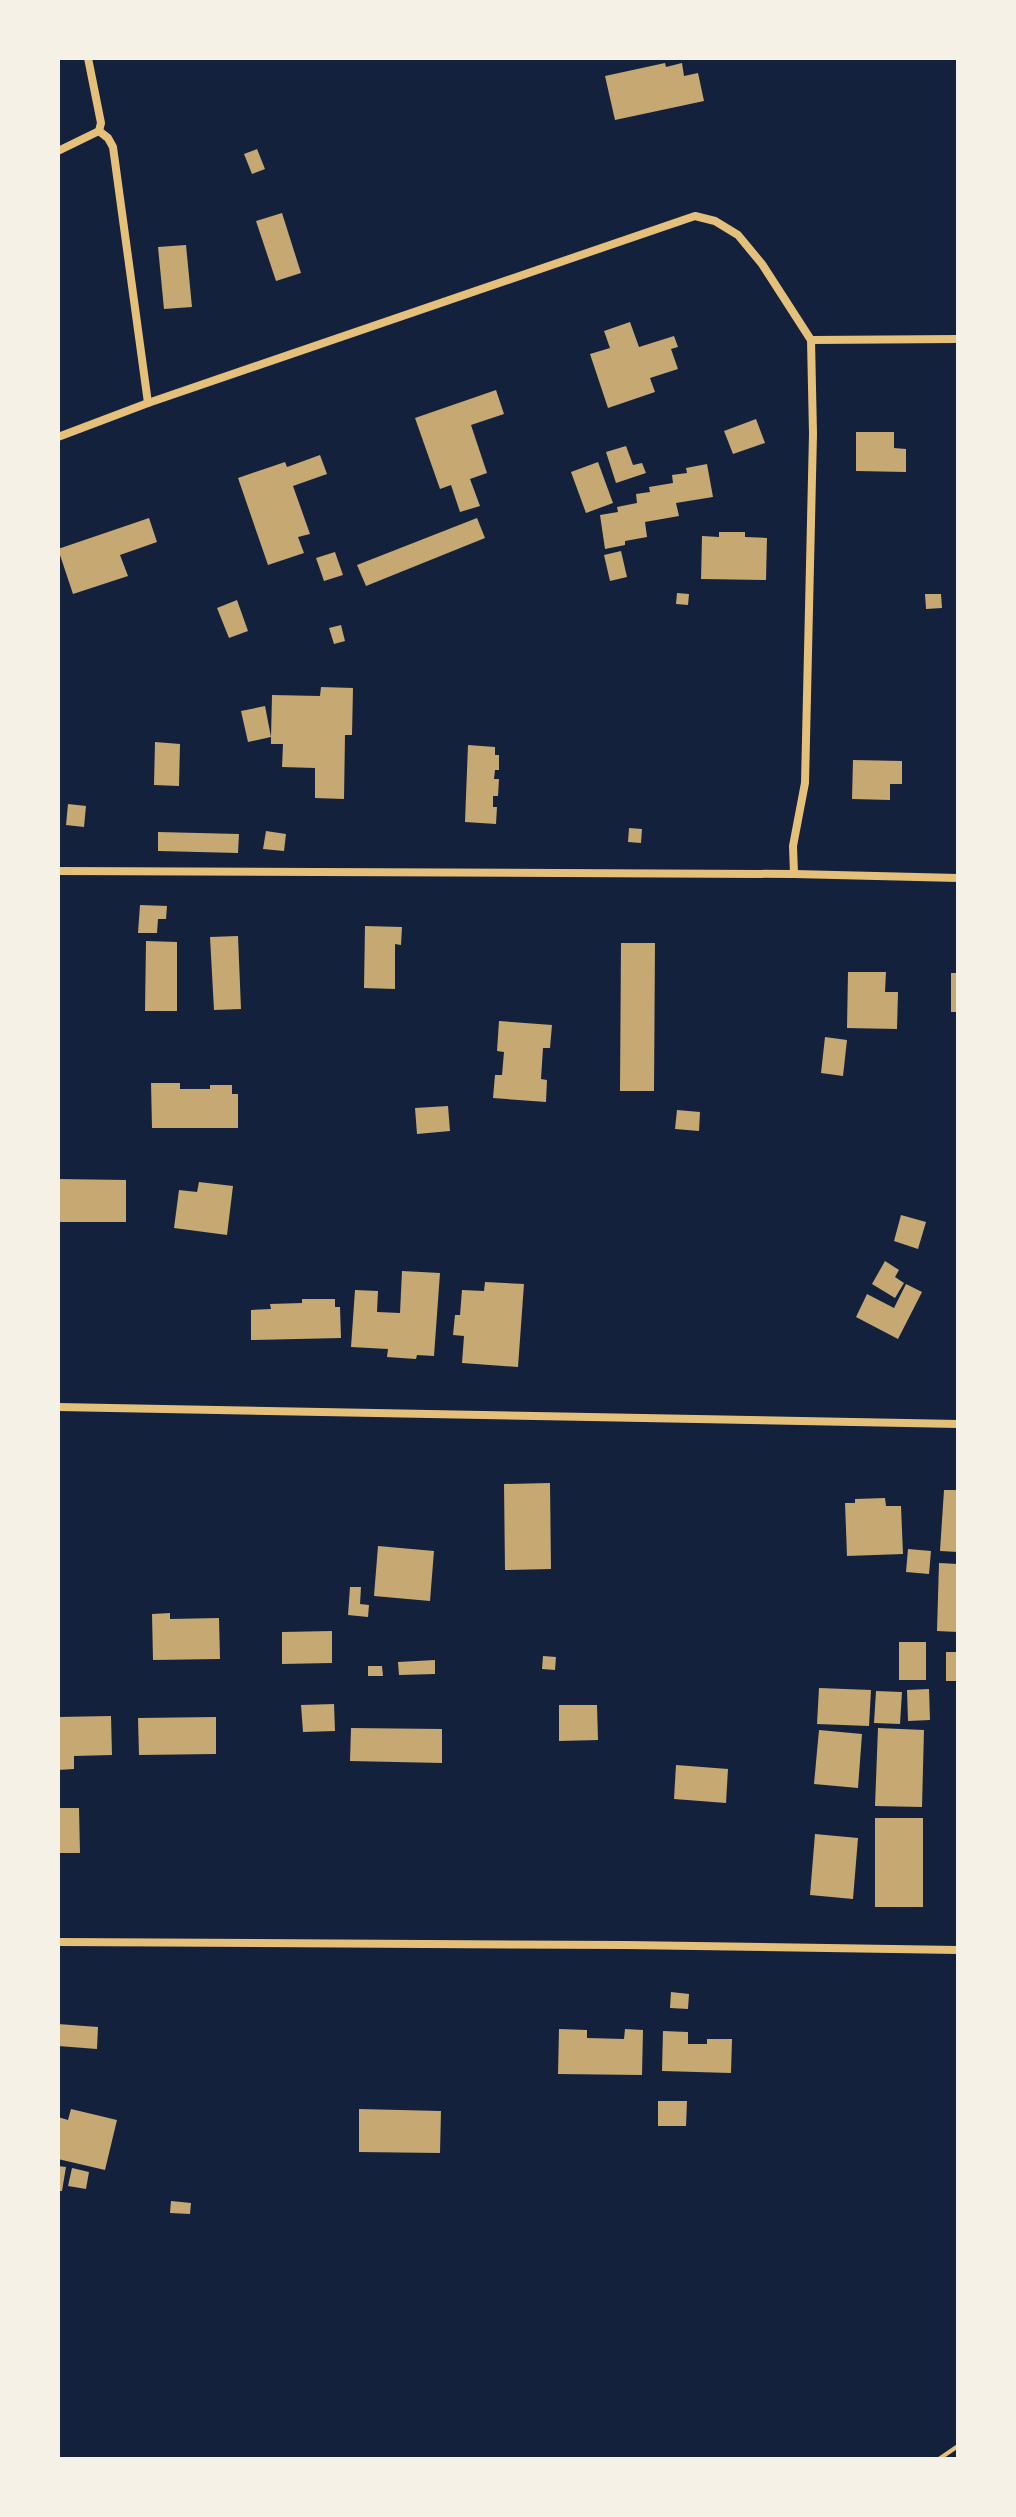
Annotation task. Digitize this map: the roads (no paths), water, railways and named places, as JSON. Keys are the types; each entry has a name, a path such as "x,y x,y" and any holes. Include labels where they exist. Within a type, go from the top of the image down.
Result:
{"street":[{"path":"58,151 99,131 101,123 88,58"},
{"path":"99,131 113,147 148,403"},
{"path":"58,437 148,403 695,216 715,221 738,235 762,264 811,340 813,434 805,783 793,846 794,874"},
{"path":"811,340 958,339"},
{"path":"58,871 794,874 958,878"},
{"path":"58,1407 958,1424"},
{"path":"58,1942 958,1950"}]}
